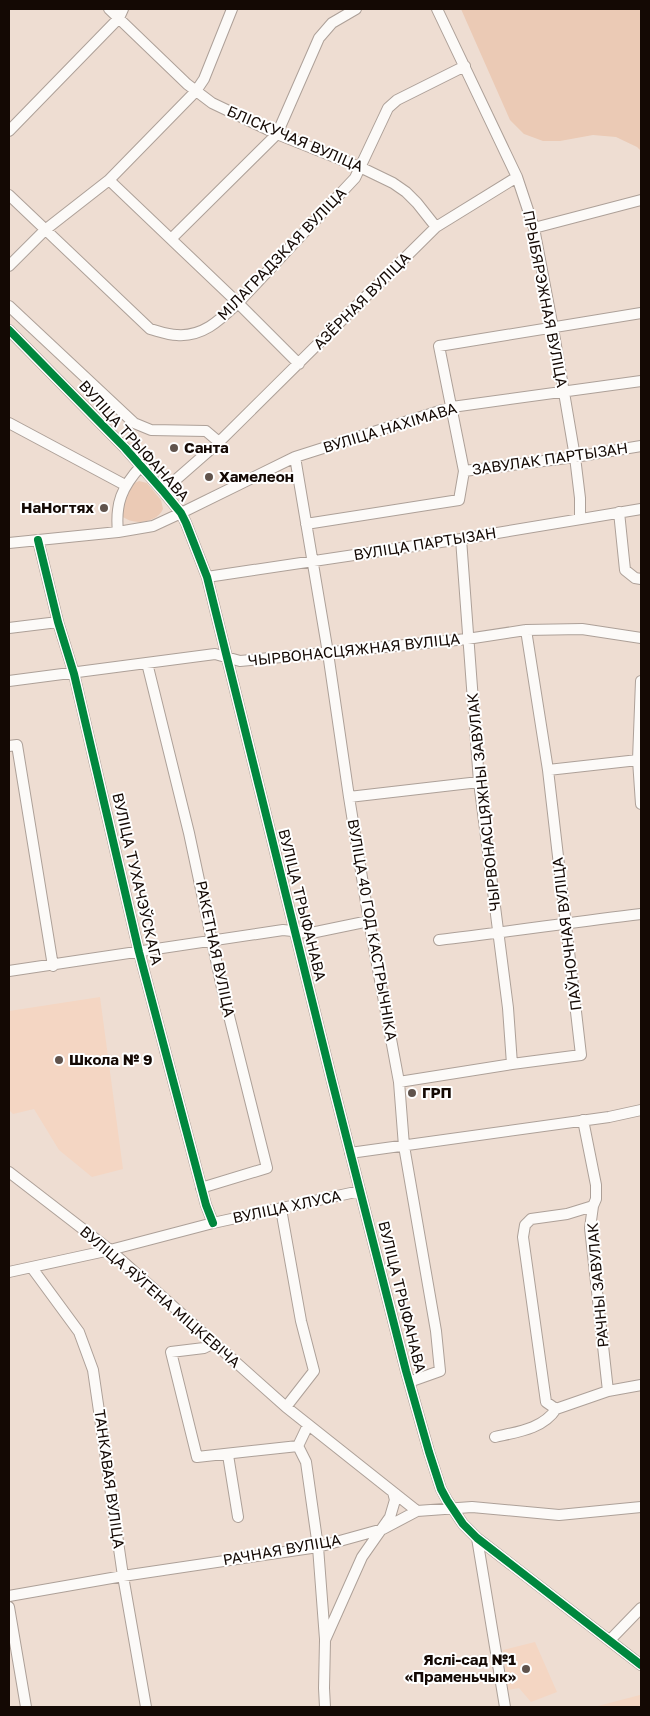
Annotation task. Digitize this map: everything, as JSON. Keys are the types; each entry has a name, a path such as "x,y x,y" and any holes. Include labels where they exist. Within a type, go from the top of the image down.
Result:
{"street":[{"name":"БЛІСКУЧАЯ ВУЛІЦА","path":"109,9 121,13 196,91 212,103 277,134 362,168 393,183 417,203 436,227"},
{"path":"9,266 44,230 109,180 196,91 204,79 232,9"},
{"path":"171,239 277,134 319,38 332,22 356,9"},
{"name":"ПРЫБЯРЭЖНАЯ ВУЛІЦА","path":"437,9 517,177 534,228 575,457 580,498 580,518"},
{"path":"9,131 121,13"},
{"name":"МІЛАГРАДЗКАЯ ВУЛІЦА","path":"9,195 150,329 177,335 206,330 224,317 238,303 355,178 362,168 388,108 397,100 465,66"},
{"name":"АЗЁРНАЯ ВУЛІЦА","path":"164,491 219,442 436,227 517,177"},
{"path":"109,180 299,364"},
{"path":"534,228 641,200"},
{"path":"9,306 134,423 151,430 206,431 219,442"},
{"path":"464,471 439,346 641,313"},
{"name":"ВУЛІЦА ТРЫФАНАВА","path":"9,330 164,491 181,513 193,537 207,577 228,658 350,1153 409,1382 428,1452 441,1489 463,1524 477,1538 641,1665"},
{"name":"ВУЛІЦА НАХІМАВА","path":"9,543 118,532 153,526 294,457 452,407 641,381"},
{"path":"9,423 125,485"},
{"name":"ЗАВУЛАК ПАРТЫЗАН","path":"306,524 459,500 464,471 575,457 641,446"},
{"name":"ВУЛІЦА 40 ГОД КАСТРЫЧНІКА","path":"294,457 328,654 348,798 399,1082 404,1146 436,1331 440,1371 409,1382"},
{"path":"118,532 116,514 125,485 141,466"},
{"name":"ВУЛІЦА ПАРТЫЗАН","path":"207,577 461,539 641,508"},
{"path":"619,512 625,570 635,578 641,579"},
{"name":"ЧЫРВОНАСЦЯЖНЫ ЗАВУЛАК","path":"461,539 479,782 508,1008 512,1064"},
{"name":"ВУЛІЦА ТУХАЧЭЎСКАГА","path":"38,540 58,622 74,674 139,952 201,1188 213,1224"},
{"path":"9,628 58,622"},
{"name":"ЧЫРВОНАСЦЯЖНАЯ ВУЛІЦА","path":"9,681 74,674 215,654 240,661 328,654 467,639 526,630 582,629 641,638"},
{"name":"ПАЎНОЧНАЯ ВУЛІЦА","path":"399,1082 581,1055 548,770 526,630"},
{"name":"РАКЕТНАЯ ВУЛІЦА","path":"147,663 189,834 222,988 267,1168 201,1188"},
{"path":"641,681 638,760 641,804"},
{"path":"9,746 17,745 53,966"},
{"path":"548,770 638,760"},
{"path":"348,798 479,782"},
{"path":"439,940 566,922 641,914"},
{"path":"9,971 53,966 283,930 311,933 369,921"},
{"path":"350,1153 641,1110"},
{"name":"РАЧНЫ ЗАВУЛАК","path":"583,1120 596,1185 596,1199 593,1206 590,1228 608,1391"},
{"name":"ВУЛІЦА ЯЎГЕНА МІЦКЕВІЧА","path":"9,1172 110,1250 286,1407 417,1511"},
{"name":"ВУЛІЦА ХЛУСА","path":"9,1272 360,1191"},
{"path":"556,1409 546,1402 523,1237 525,1225 531,1219 567,1214 593,1206"},
{"path":"281,1209 301,1321 314,1371 286,1407"},
{"name":"ТАНКАВАЯ ВУЛІЦА","path":"32,1268 80,1332 93,1370 123,1576 146,1707"},
{"path":"214,1343 204,1348 171,1352 198,1457 298,1446"},
{"path":"495,1437 538,1425 551,1417 556,1409 608,1391 641,1385"},
{"path":"298,1446 308,1425"},
{"path":"298,1446 306,1462 318,1547 325,1640 325,1707"},
{"path":"228,1454 238,1517"},
{"path":"325,1640 362,1557 383,1529 390,1516 395,1500 393,1492"},
{"name":"РАЧНАЯ ВУЛІЦА","path":"9,1596 123,1576 318,1547 383,1529 417,1511 472,1507 559,1515 641,1507"},
{"path":"477,1538 505,1707"},
{"path":"9,1607 26,1707"},
{"path":"610,1640 641,1608"}],"shaded area":[{"path":"461,9 641,9 641,151 637,147 616,137 593,135 560,141 543,141 524,134 510,120"},
{"path":"139,481 147,483 161,500 163,509 156,517 144,522 132,521 122,516 120,505 131,485"},
{"name":"Школа № 9","path":"100,997 123,1169 92,1177 59,1150 34,1109 13,1114 9,1110 9,1011"},
{"name":"Яслі-сад №1 «Праменьчык»","path":"535,1642 557,1692 531,1702 519,1688 508,1690 503,1650"},
{"path":"640,1695 641,1707 594,1707"}],"cycle path":[{"path":"9,330 125,448 181,513 207,577 406,1371 441,1489 463,1524 477,1538 641,1665"},
{"path":"38,540 58,622 74,674 139,952 206,1205 213,1223"}],"place":[{"name":"Санта","path":"174,448"},
{"name":"Хамелеон","path":"209,477"},
{"name":"НаНогтях","path":"104,508"},
{"name":"Школа № 9","path":"59,1060"},
{"name":"ГРП","path":"412,1093"},
{"name":"Яслі-сад №1 «Праменьчык»","path":"526,1669"}]}
